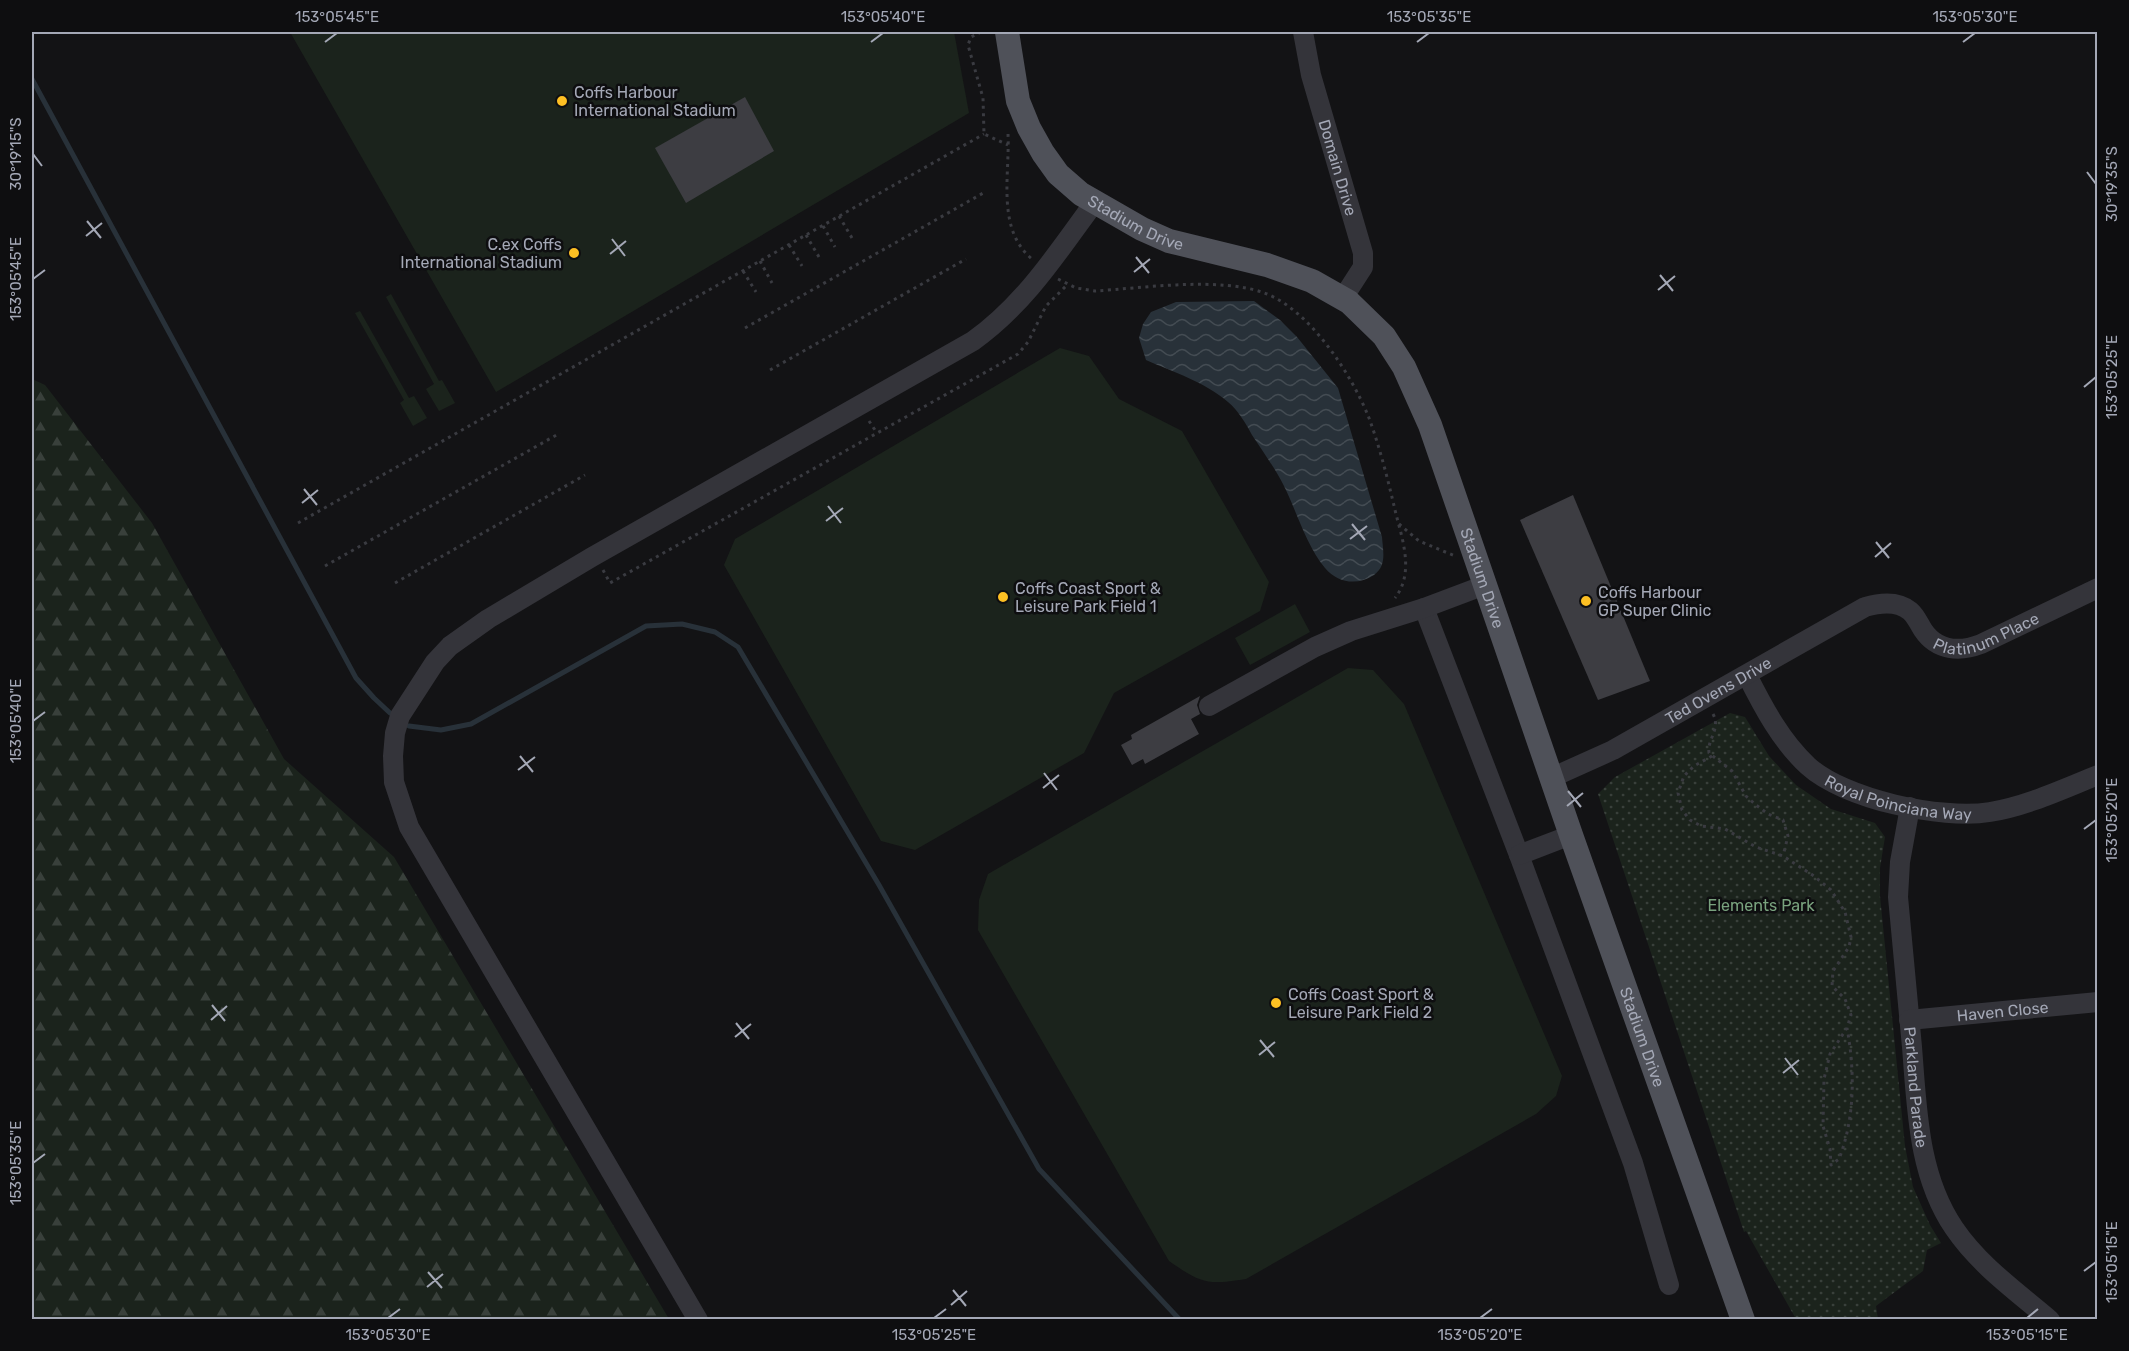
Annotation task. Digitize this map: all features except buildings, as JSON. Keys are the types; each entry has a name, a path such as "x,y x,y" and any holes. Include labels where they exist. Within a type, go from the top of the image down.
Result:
{"main road":[{"name":"Stadium Drive","path":"1007,32 1018,101 1029,128 1058,174 1081,194 1142,229 1169,241 1267,265 1312,280 1349,302 1384,336 1404,366 1430,425 1551,778 1743,1320"}],"street":[{"name":"Domain Drive","path":"1303,32 1311,75 1363,253 1363,267 1343,298"},
{"path":"698,1320 409,827 394,782 393,756 399,716 435,662 469,630 604,556 995,326 1021,299 1094,203"},
{"path":"604,556 615,528"},
{"path":"1209,706 1324,643 1351,631 1424,608 1485,585"},
{"name":"Platinum Place","path":"1885,604 1907,609 1928,637 1935,642 1944,647 1963,650 1981,644 2097,588"},
{"name":"Ted Ovens Drive","path":"1551,778 1613,750 1865,607 1885,604"},
{"path":"1424,608 1519,855 1633,1163 1669,1285"},
{"name":"Royal Poinciana Way","path":"1747,675 1785,740 1808,767 1844,789 1868,797 1910,807 1960,813 1988,813 2038,799 2097,775"},
{"name":"Parkland Parade","path":"1910,807 1900,862 1898,888 1918,1122 1929,1177 1936,1197 1953,1227 1977,1257 2050,1320"},
{"path":"1519,855 1571,835"},
{"name":"Haven Close","path":"1909,1020 2097,1002"}],"path":[{"path":"981,32 971,37 968,45 983,98 984,134"},
{"path":"1008,129 1006,175 1011,219 1017,242 1028,256"},
{"path":"984,134 1008,146"},
{"path":"298,523 984,134"},
{"path":"745,328 986,192"},
{"path":"839,216 852,238"},
{"path":"822,226 835,247"},
{"path":"806,235 819,256"},
{"path":"789,245 802,266"},
{"path":"770,370 966,259"},
{"path":"760,261 772,283"},
{"path":"743,271 756,292"},
{"path":"1055,277 1067,285 1095,291 1199,285 1242,287 1267,294 1292,309 1307,323 1330,351 1359,397 1372,426 1406,558 1405,577 1399,593 1390,604"},
{"path":"604,556 610,583 1018,354 1028,342 1046,306 1067,285"},
{"path":"865,414 878,433"},
{"path":"325,566 560,433"},
{"path":"395,582 585,475"},
{"path":"1399,524 1419,541 1442,552 1457,557 1474,553"},
{"path":"1712,712 1716,725 1708,747 1709,753 1732,771 1746,796 1768,814 1783,820 1788,836 1783,855"},
{"path":"1712,756 1694,766 1682,779 1678,793 1686,816 1701,826 1725,829 1756,847 1783,855 1826,885 1842,906 1848,920 1850,942 1847,951 1833,971 1832,986 1843,996 1851,1013 1847,1028 1830,1054 1824,1079 1823,1126 1830,1149 1831,1165 1839,1159 1852,1110 1851,1054 1847,1028"}],"green space":[{"name":"C.ex Coffs International Stadium","path":"290,32 954,32 969,113 496,392"},
{"path":"391,294 439,381 442,380 455,403 439,411 426,389 434,384 386,297"},
{"path":"360,311 409,398 414,396 427,418 413,426 400,403 404,400 355,313"},
{"name":"Coffs Coast Sport & Leisure Park Field 1","path":"1060,348 1089,356 1119,399 1182,431 1269,582 1260,611 1114,693 1084,753 915,850 881,841 724,565 735,539"},
{"path":"32,379 45,385 152,523 284,759 394,857 669,1319 32,1319"},
{"path":"1295,604 1310,632 1250,665 1235,638"},
{"name":"Coffs Coast Sport & Leisure Park Field 2","path":"1348,668 1373,670 1404,704 1562,1076 1556,1096 1536,1114 1246,1279 1222,1282 1205,1281 1169,1261 978,930 979,900 988,874"},
{"name":"Elements Park","path":"1730,713 1745,717 1769,756 1796,785 1831,809 1875,823 1885,837 1880,868 1880,896 1905,1146 1913,1187 1941,1243 1927,1250 1923,1271 1876,1306 1878,1319 1796,1319 1746,1231 1744,1232 1598,794 1615,777"}],"water":[{"path":"1254,301 1280,320 1297,337 1338,388 1382,537 1383,563 1374,575 1361,581 1354,582 1336,577 1318,559 1273,466 1232,405 1199,383 1146,360 1139,338 1143,324 1151,312 1176,302"}],"waterway":[{"path":"32,79 356,678 390,713"},
{"path":"409,726 441,730 471,724 646,626 682,624 715,632 738,647 879,885 1039,1169 1180,1320"}],"place":[{"name":"Coffs Harbour International Stadium","path":"562,101"},
{"name":"C.ex Coffs International Stadium","path":"574,253"},
{"name":"Coffs Coast Sport & Leisure Park Field 1","path":"1003,597"},
{"name":"Coffs Harbour GP Super Clinic","path":"1586,601"},
{"name":"Coffs Coast Sport & Leisure Park Field 2","path":"1276,1003"}]}
